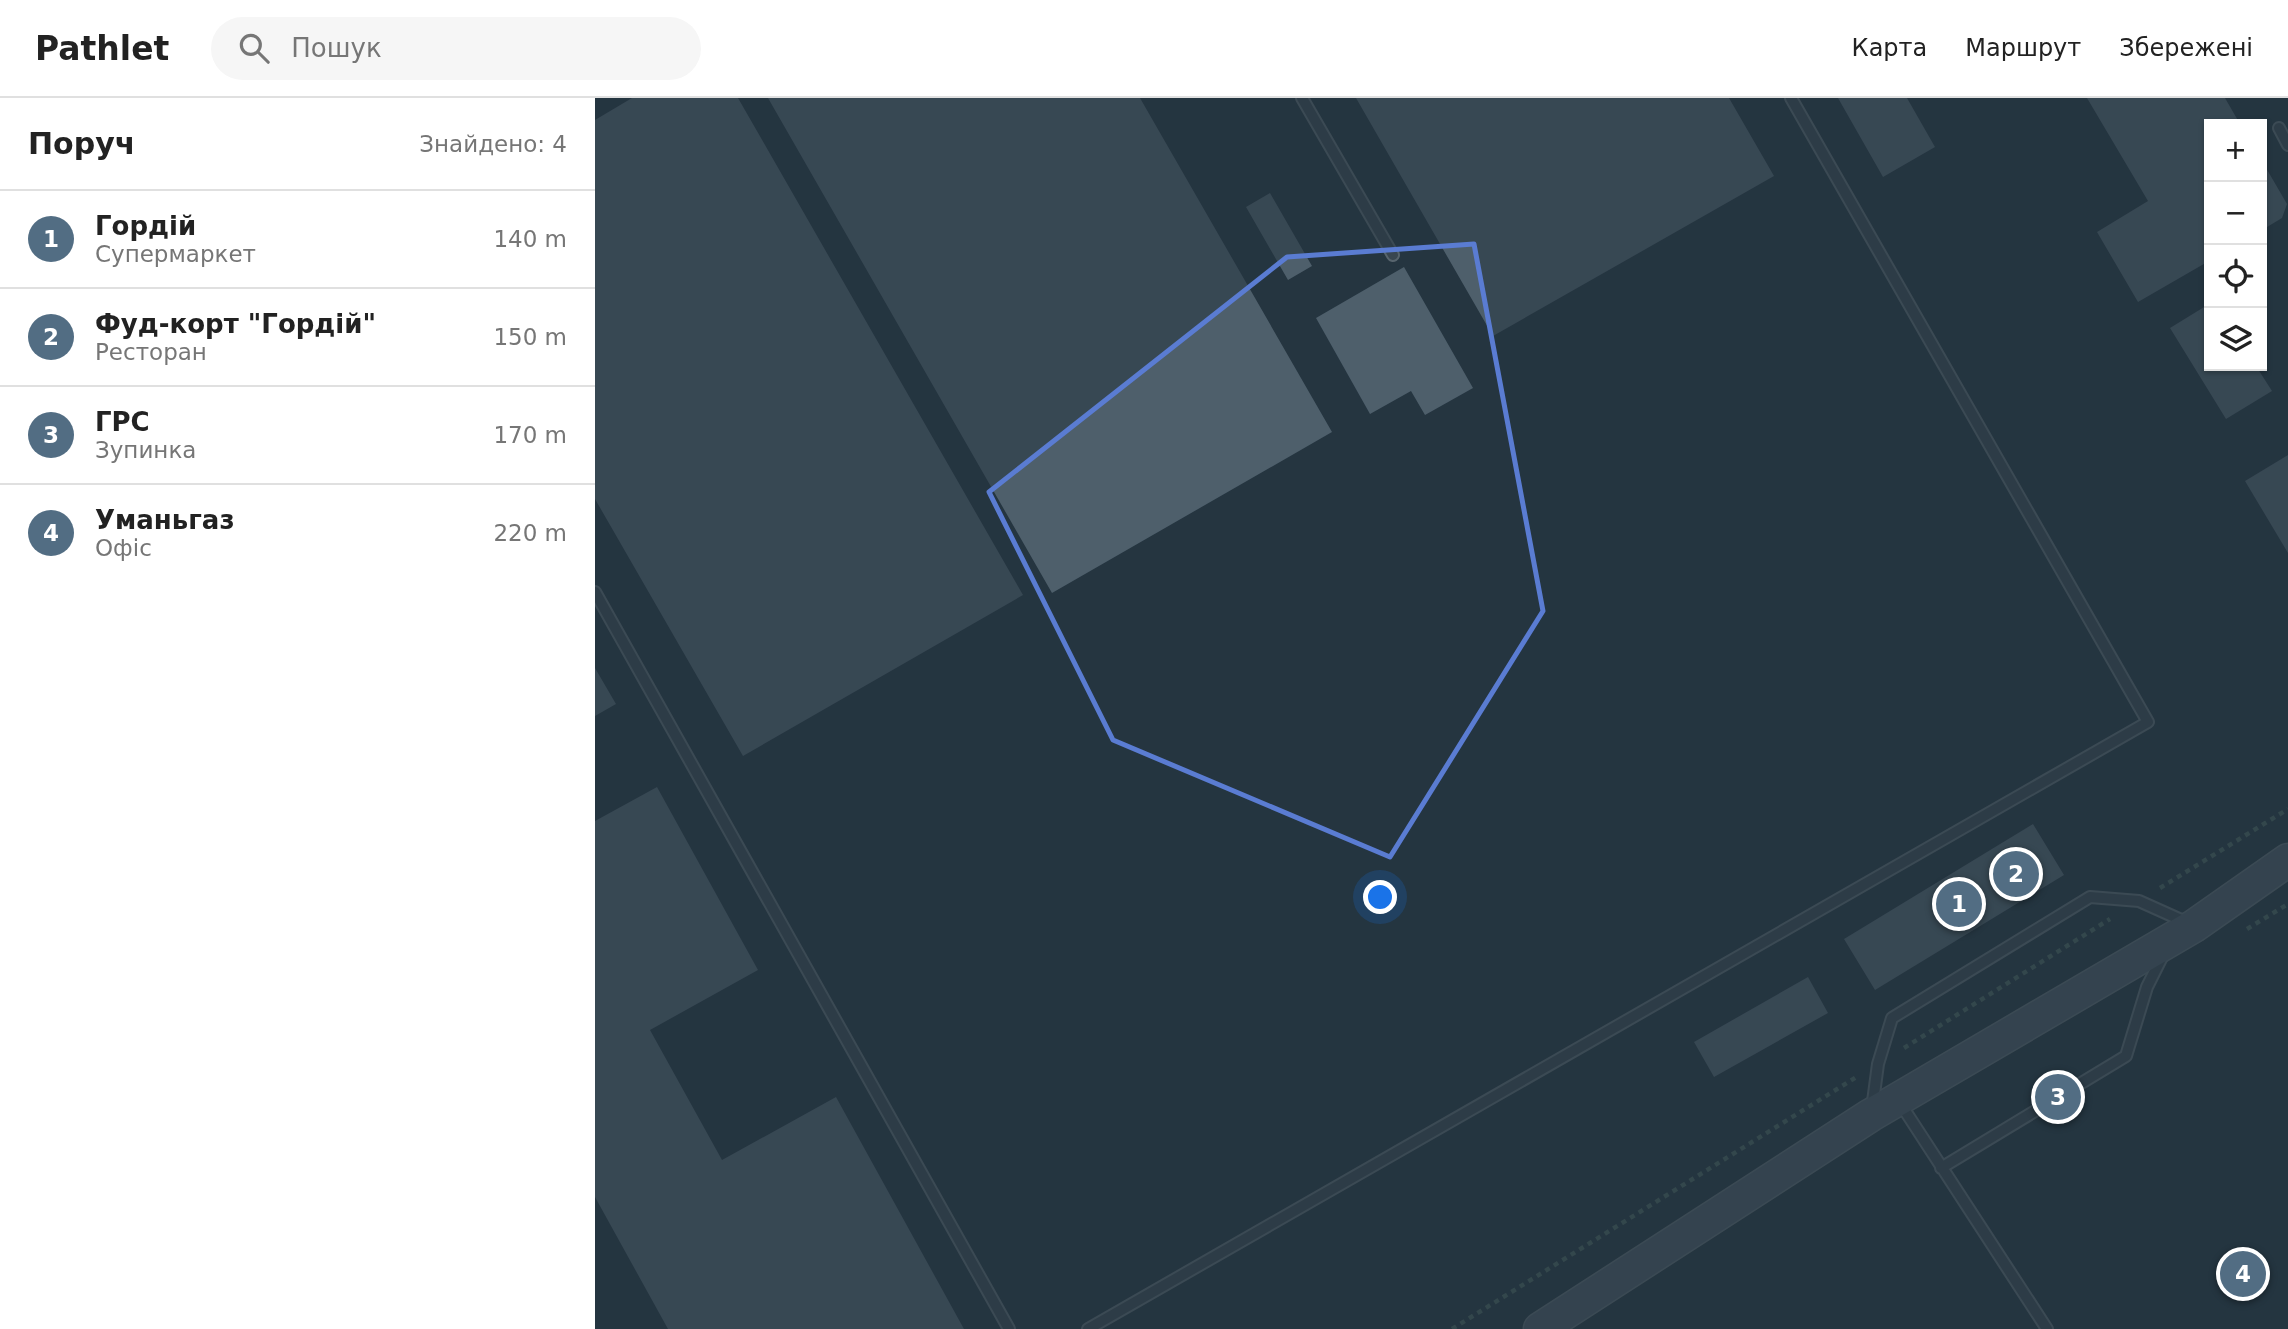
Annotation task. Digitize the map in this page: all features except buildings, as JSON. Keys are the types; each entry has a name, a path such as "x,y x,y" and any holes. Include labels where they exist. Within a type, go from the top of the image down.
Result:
{"main road":[{"path":"1541,1329 1871,1115 2183,932 2288,860"},
{"path":"2183,932 2288,881"}],"lane":[{"path":"1302,98 1394,255"},
{"path":"1088,1329 2148,722 1791,98"},
{"path":"2279,128 2288,145"},
{"path":"595,592 1009,1329"},
{"path":"1871,1115 1878,1064 1892,1018 2090,897 2139,901 2183,932 2147,987 2126,1056 1941,1168"},
{"path":"1899,1100 2047,1329"}],"highlighted area":[{"path":"1474,244 1543,611 1390,857 1113,740 989,492 1287,257"}],"place":[{"name":"Фуд-корт \"Гордій\"","path":"2016,874"},
{"name":"Гордій","path":"1959,904"},
{"name":"ГРС","path":"2058,1097"},
{"name":"Уманьгаз","path":"2243,1274"}]}
